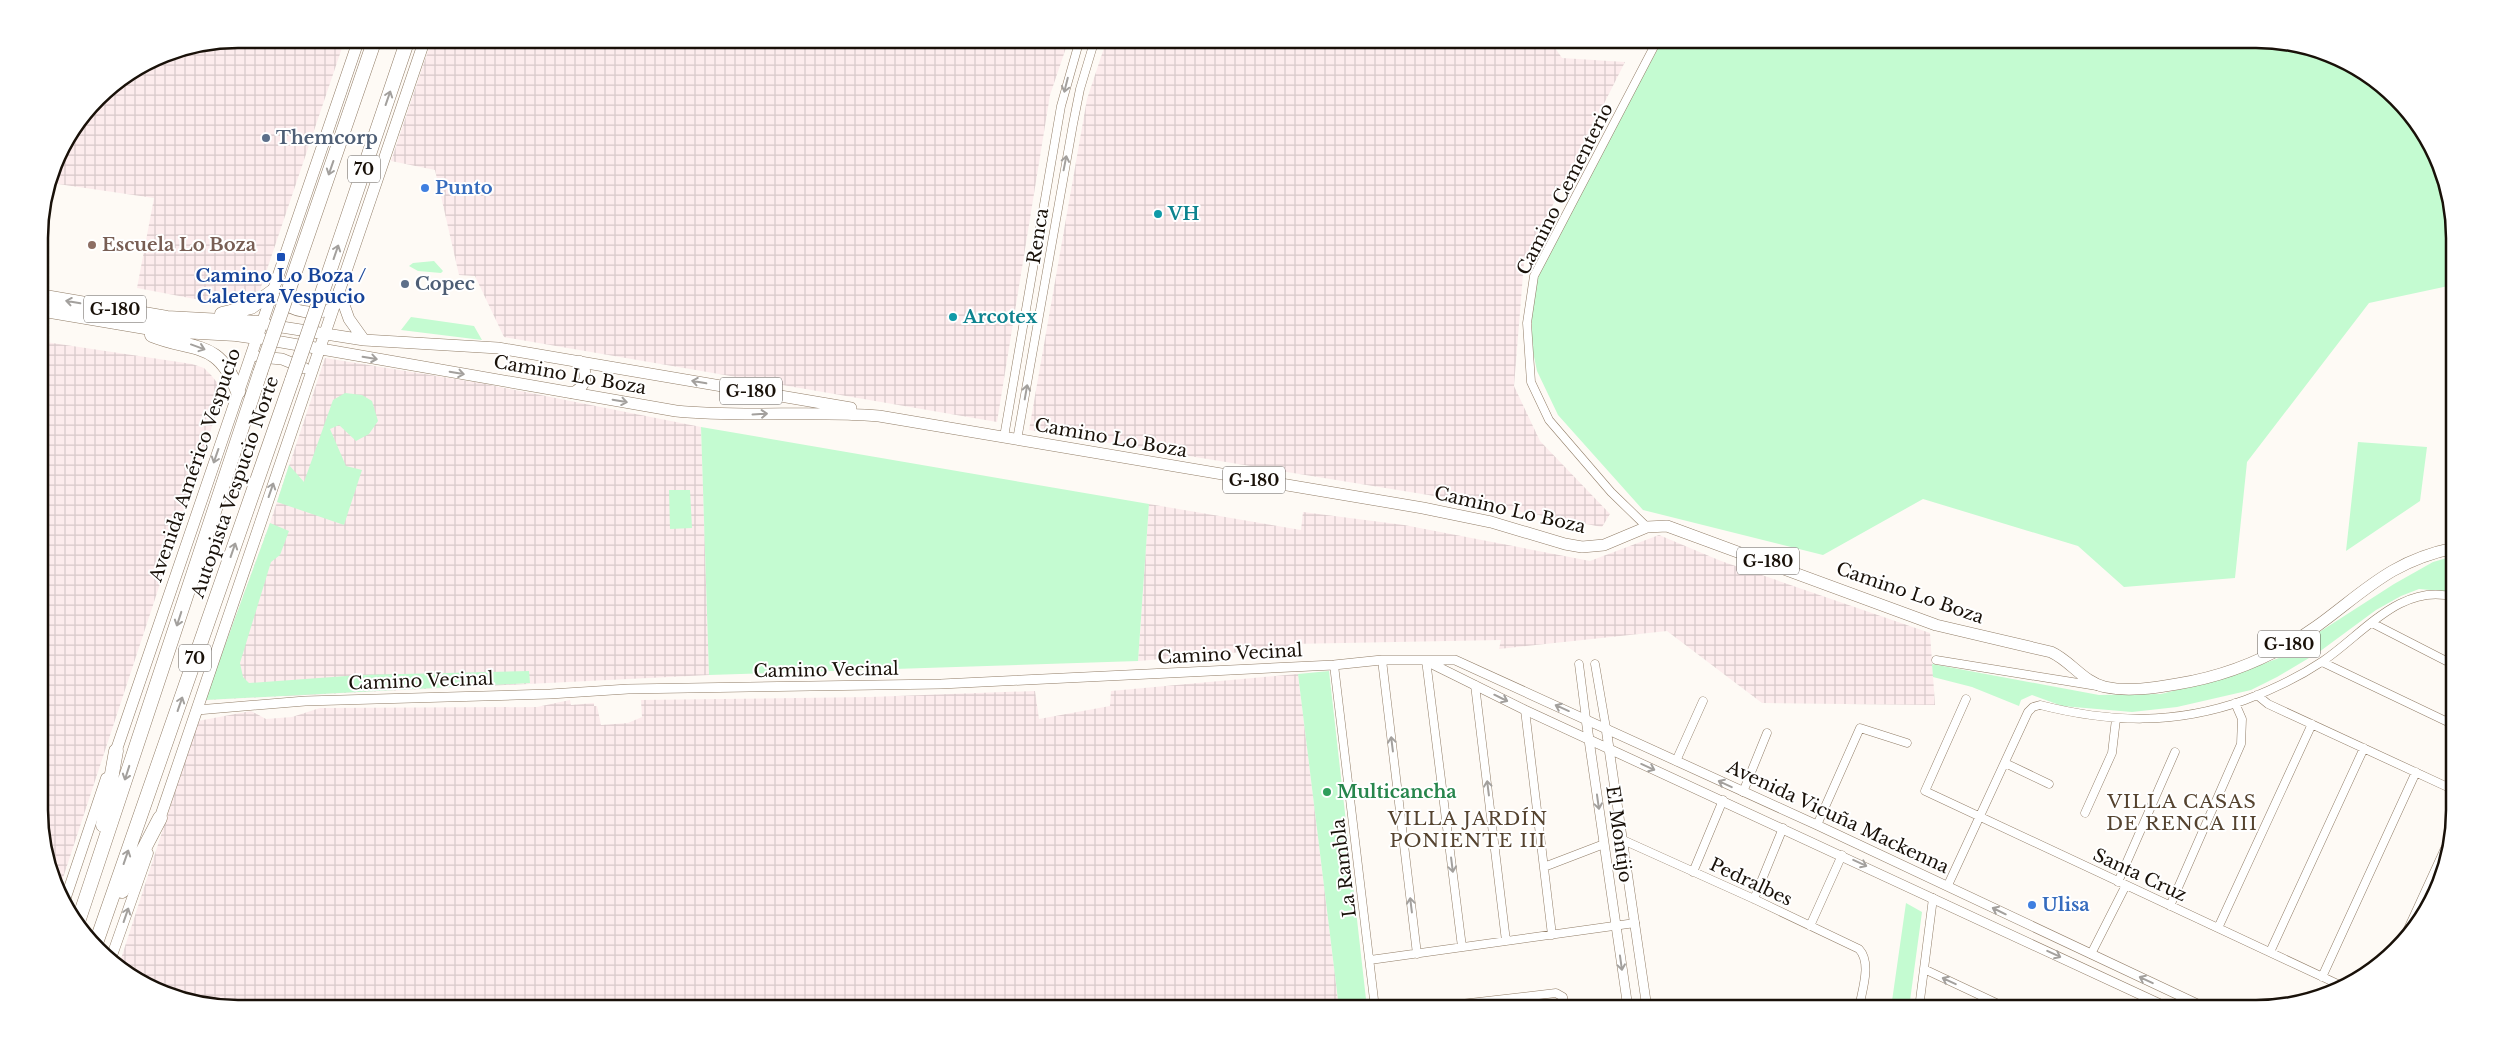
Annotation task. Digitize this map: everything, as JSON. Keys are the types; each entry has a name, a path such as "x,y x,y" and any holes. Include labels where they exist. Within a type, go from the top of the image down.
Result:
{"highway":[{"name":"Autopista Vespucio Norte","path":"80,915 260,373 372,48"},
{"name":"Autopista Vespucio Norte","path":"98,938 320,299 405,48"},
{"path":"190,320 242,311 272,292"},
{"name":"G-180","path":"48,297 190,320 262,323"},
{"name":"G-180","path":"48,311 168,331 257,337"},
{"path":"136,326 152,335 191,344 214,355 230,373 238,392"},
{"path":"94,873 116,751"},
{"path":"98,939 160,818"}],"main road":[{"name":"Avenida Américo Vespucio","path":"67,893 356,48"},
{"path":"113,953 422,48"},
{"path":"339,291 349,319 364,340"},
{"path":"272,292 285,305 294,309 317,313 333,309"},
{"name":"Camino Lo Boza","path":"262,323 364,340 498,348 833,404 880,416 1448,513 1491,522 1574,546 1591,547 1604,545 1647,527 1659,525 1675,528 1936,624 2051,652 2064,659 2088,680 2104,686 2122,689 2155,687 2201,680 2234,670 2270,654 2303,636 2391,571 2413,560 2446,550"},
{"name":"Camino Lo Boza","path":"257,337 319,350 695,413 734,415 822,412 880,416"},
{"path":"250,359 266,357 282,359 298,364 311,374"},
{"path":"572,393 581,388 586,379 585,371 580,361"}],"street":[{"name":"Renca","path":"1004,437 1065,90 1077,48"},
{"name":"Renca","path":"1017,440 1062,179 1080,89 1092,48"},
{"name":"Camino Cementerio","path":"1647,527 1611,492 1549,420 1531,382 1528,322 1534,276 1653,48"},
{"path":"1049,177 1062,179"},
{"path":"1021,342 1034,344"},
{"path":"1948,885 2028,712 2033,707 2040,706 2073,714 2116,719 2174,717 2235,703 2290,680 2322,662 2409,599 2432,594 2446,596"},
{"path":"2372,624 2446,661"},
{"path":"1382,660 1417,954"},
{"name":"Camino Vecinal","path":"197,710 305,701 540,694 628,689 941,684 1334,665 1382,660 1454,660"},
{"path":"1426,660 1462,947"},
{"name":"Avenida Vicuña Mackenna","path":"1426,660 1525,710 1897,880 2152,1000"},
{"name":"Avenida Vicuña Mackenna","path":"1454,660 1817,824 2189,1000"},
{"name":"Camino Lo Boza","path":"1936,660 2081,685 2104,686"},
{"path":"2322,662 2446,721"},
{"name":"El Montijo","path":"1578,664 1627,1000"},
{"name":"El Montijo","path":"1595,664 1610,749 1646,1000"},
{"name":"La Rambla","path":"1334,665 1374,1000"},
{"path":"1475,686 1506,941"},
{"path":"2257,695 2268,704 2446,786"},
{"name":"Santa Cruz","path":"1966,699 1925,791 2334,982"},
{"path":"1676,761 1703,701"},
{"path":"2170,906 2241,744 2242,720 2235,703"},
{"path":"1525,710 1552,935"},
{"path":"2085,813 2110,758 2114,744 2116,719"},
{"path":"2218,928 2312,724"},
{"path":"1811,841 1860,728 1907,743"},
{"path":"1743,792 1767,733"},
{"path":"2270,952 2364,748"},
{"path":"2091,954 2175,752"},
{"path":"2005,763 2049,784"},
{"path":"2322,977 2416,772"},
{"path":"1693,872 1723,800"},
{"path":"1754,899 1783,828"},
{"name":"Pedralbes","path":"1623,840 1859,949 1864,955 1866,964 1860,1000"},
{"path":"1544,867 1604,844"},
{"path":"1810,926 1842,855"},
{"path":"1897,880 1904,865"},
{"path":"2418,907 2435,871"},
{"path":"1920,1000 1933,898"},
{"path":"2008,933 2016,919"},
{"path":"1370,960 1635,923"},
{"path":"1924,969 1990,1000"},
{"path":"1506,1000 1556,993 1561,995 1563,1000"}],"shaded area":[{"path":"225,48 342,48 260,290 232,306 137,288 154,198 56,184 67,154 80,132 103,103 122,87 154,67 201,51"},
{"path":"429,48 1066,48 1050,95 997,422 504,337 475,276 459,275 435,170 391,161"},
{"path":"1104,48 1555,48 1562,58 1625,62 1524,262 1514,386 1540,441 1610,514 1602,527 1453,499 1029,430 1087,99"},
{"path":"48,342 192,364 204,368 211,375 219,385 222,396 62,881 51,846 48,822"},
{"path":"325,358 480,383 701,427 709,675 205,700 270,523"},
{"path":"1149,504 1301,530 1303,512 1404,525 1590,561 1659,535 1721,561 1930,633 1935,705 1762,703 1667,631 1499,649 1501,640 1290,644 1289,648 1138,661"},
{"path":"1298,674 1338,1000 238,1000 201,996 165,985 143,974 121,959 198,721 251,711 266,719 292,717 320,708 537,707 570,700 571,705 594,703 594,706 597,706 601,725 628,723 642,717 641,700 870,697 1035,691 1039,719 1110,706 1111,691"}],"green space":[{"path":"1658,48 2268,48 2292,51 2328,62 2350,73 2381,95 2398,112 2420,143 2431,165 2442,201 2446,238 2446,286 2369,303 2247,462 2235,578 2124,587 2078,546 1923,499 1823,555 1643,510 1558,415 1537,371 1532,347 1532,294 1542,264"},
{"path":"434,261 443,271 441,273 418,271 409,266 413,263"},
{"path":"411,317 474,326 482,340 401,330"},
{"path":"345,393 362,395 372,401 378,421 369,434 356,441 339,425 330,429 346,466 362,470 344,525 277,502 289,465 304,482 333,400"},
{"path":"701,427 1149,504 1138,661 709,675"},
{"path":"2358,442 2427,447 2420,501 2346,551"},
{"path":"669,490 690,490 692,528 670,529"},
{"path":"270,523 289,531 280,555 271,562 240,663 243,677 249,683 360,675 529,671 530,683 205,700"},
{"path":"2446,558 2446,591 2419,589 2401,596 2376,610 2319,652 2251,690 2177,707 2132,712 2062,706 2032,695 2021,700 2019,706 1972,687 1933,677 1932,664 2099,695 2161,694 2225,678 2279,658 2394,584 2433,562"},
{"path":"1329,671 1366,1000 1338,1000 1298,674"},
{"path":"1906,903 1922,912 1910,1000 1892,1000"}],"place":[{"name":"Themcorp","path":"266,138"},
{"name":"Punto","path":"425,188"},
{"name":"VH","path":"1158,214"},
{"name":"Escuela Lo Boza","path":"92,245"},
{"name":"Camino Lo Boza / Caletera Vespucio","path":"281,257"},
{"name":"Copec","path":"405,284"},
{"name":"Arcotex","path":"953,317"},
{"name":"Multicancha","path":"1327,792"},
{"name":"Ulisa","path":"2032,905"}],"district":[{"name":"VILLA CASAS DE RENCA III","path":"2182,812"},
{"name":"VILLA JARDÍN PONIENTE III","path":"1468,829"}]}
